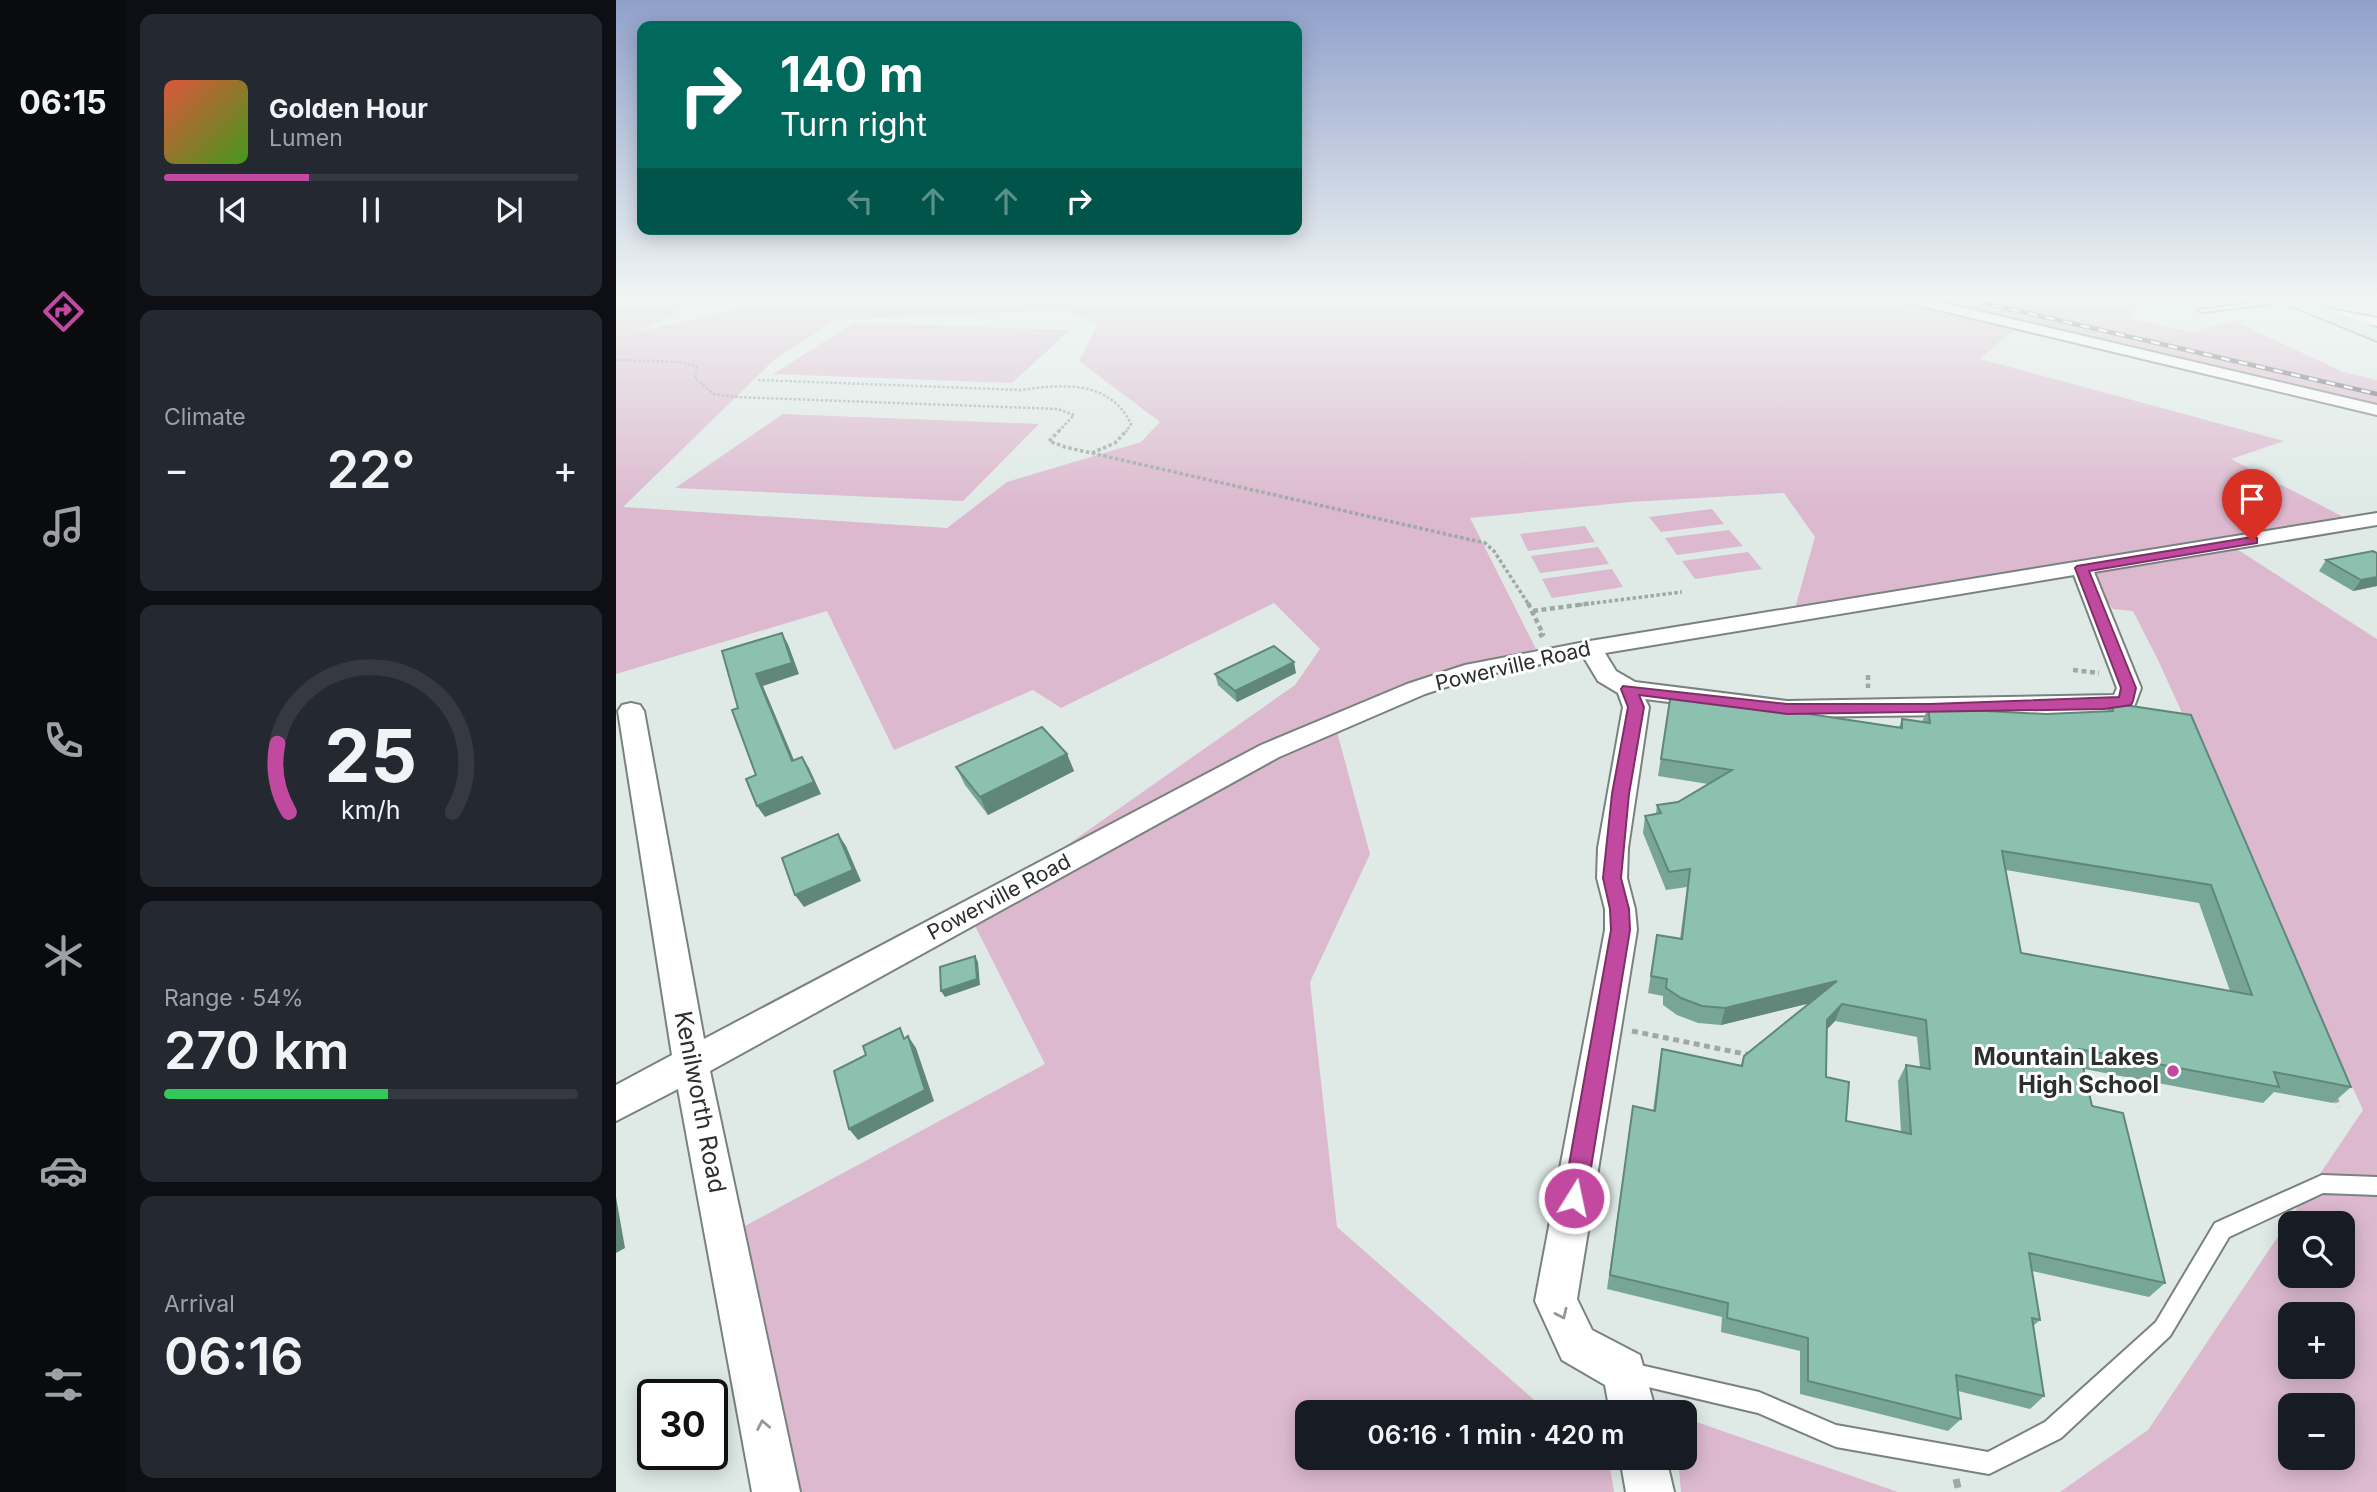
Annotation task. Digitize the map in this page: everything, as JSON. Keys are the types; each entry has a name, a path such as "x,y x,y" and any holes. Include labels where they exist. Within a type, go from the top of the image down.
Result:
{"street":[{"path":"2194,367 2377,410"},
{"name":"Powerville Road","path":"616,1104 1270,751 1351,714 1463,674 1590,648 2082,568 2371,525"},
{"path":"1590,648 1607,676 1629,689 1787,709 1940,709 2104,705 2125,701 2129,688 2082,568"},
{"path":"1629,689 1636,707 1615,835 1612,878 1620,909 1621,930 1556,1301 1577,1345 1629,1392"},
{"name":"Kenilworth Road","path":"631,711 691,1063 776,1492"},
{"path":"1645,1470 1650,1492"}],"lane":[{"path":"1629,1392 1759,1403 1836,1436 1989,1463 2053,1430 2163,1329 2222,1230 2322,1184 2377,1186"}],"path":[{"path":"697,367 695,378 713,394 735,397 1058,409 1074,415 1049,442 1349,514 1485,543 1494,551 1532,611 1543,634 1534,639"},
{"path":"758,380 1021,390 1051,385 1101,392 1115,399 1128,412 1131,424 1123,439 1112,447 1091,453"},
{"path":"1532,611 1682,592"},
{"path":"2073,670 2110,675"},
{"path":"1631,1031 1757,1057"},
{"path":"2333,1094 2339,1107"}],"shaded area":[{"path":"616,367 767,367 623,507 947,528 1007,482 1141,442 1160,422 1086,367 2008,367 2284,441 2231,459 2359,525 2232,546 2377,639 2377,1492 2060,1492 2148,1430 2278,1237 2278,1288 2355,1288 2355,1211 2295,1211 2363,1110 2158,660 2133,611 2113,609 2082,568 1795,608 1815,537 1784,493 1630,502 1470,518 1536,649 1432,677 1357,705 1333,717 1370,854 1310,982 1337,1227 1534,1400 1295,1400 1295,1470 1610,1470 1614,1492 782,1492 732,1233 1045,1064 969,914 1295,685 1320,649 1274,603 1061,708 1033,690 894,750 827,611 616,674"},
{"path":"785,367 1030,367 1012,383 773,374"},
{"path":"2196,367 2332,367 2377,380 2377,409"},
{"path":"783,414 1039,424 963,501 675,488"},
{"path":"1712,509 1724,524 1661,532 1649,517"},
{"path":"1585,526 1595,542 1528,551 1520,534"},
{"path":"1729,530 1743,546 1677,555 1665,538"},
{"path":"1598,547 1609,564 1540,573 1531,556"},
{"path":"1748,552 1762,569 1695,579 1682,561"},
{"path":"1612,569 1623,587 1552,598 1542,579"},
{"path":"1697,1422 1898,1492 1681,1492 1679,1470 1697,1470"}],"building":[{"path":"2373,551 2377,553 2377,577 2361,580 2326,560"},
{"path":"782,633 792,663 756,674 792,761 802,757 814,782 757,806 746,779 756,775 732,710 738,708 722,651"},
{"path":"1274,646 1294,662 1235,691 1215,674"},
{"name":"Mountain Lakes High School","path":"1671,693 1902,728 1902,719 1930,723 1928,708 2046,714 2113,711 2111,703 2191,715 2351,1087 2274,1072 2279,1087 2079,1049 2092,1106 2123,1113 2165,1283 2029,1253 2040,1320 2032,1318 2044,1396 1956,1375 1961,1419 1808,1381 1808,1338 1727,1318 1728,1303 1610,1275 1633,1106 1655,1111 1662,1049 1742,1066 1744,1056 1837,981 1725,1008 1702,1006 1681,998 1666,988 1667,979 1651,976 1657,935 1682,939 1690,869 1669,872 1645,816 1661,813 1657,805 1678,802 1732,770 1661,759","holes":["2002,851 2211,885 2252,995 2021,953","1842,1004 1926,1020 1930,1069 1906,1065 1911,1134 1846,1121 1849,1082 1826,1077 1827,1020"]},
{"path":"1042,727 1067,754 980,797 956,767"},
{"path":"838,834 853,870 795,895 782,858"},
{"path":"975,956 977,979 941,991 940,967"},
{"path":"900,1028 904,1039 908,1036 925,1090 849,1129 834,1071 866,1055 863,1046"}],"railway":[{"path":"2259,367 2377,394"}],"place":[{"name":"Mountain Lakes High School","path":"2173,1071"}],"route":[{"path":"1574,1198 1621,930 1620,909 1612,878 1620,794 1636,707 1629,689 1787,709 2104,705 2125,701 2129,688 2082,568 2252,541"}]}
